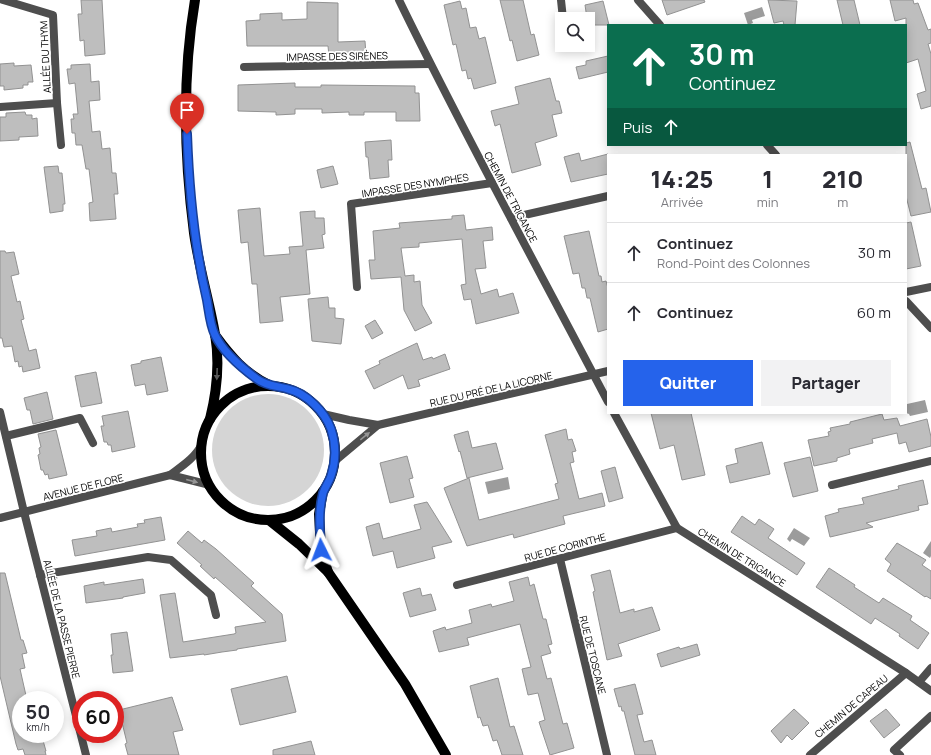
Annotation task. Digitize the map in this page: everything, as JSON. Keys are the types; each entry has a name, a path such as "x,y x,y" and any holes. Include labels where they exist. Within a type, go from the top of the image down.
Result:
{"main road":[{"path":"195,0 190,27 186,87 189,186 194,234 200,270 215,335 218,372 214,404 202,444 202,460 205,475 212,489 223,502 236,512 252,518 269,520 290,516 308,506 323,491 331,477 335,461 335,444 332,434 323,414 308,399 290,389 269,385 258,380 239,365 215,335"},
{"path":"210,419 221,405 235,394 252,388 269,385"},
{"path":"323,491 319,514 321,550 328,572"},
{"path":"269,520 299,544 328,572 405,684 446,755"},
{"path":"437,739 439,755"}],"street":[{"name":"ALLÉE DU THYM","path":"3,0 53,15 57,103 61,145"},
{"name":"CHEMIN DE TRIGANCE","path":"399,0 430,64 607,400"},
{"path":"561,0 562,12"},
{"path":"638,0 659,24"},
{"name":"IMPASSE DES SIRÈNES","path":"244,67 430,64"},
{"name":"ALLÉE DU THYM","path":"0,107 57,103"},
{"path":"768,146 775,154"},
{"name":"IMPASSE DES NYMPHES","path":"356,287 351,204 492,183"},
{"path":"511,218 607,196"},
{"path":"907,292 931,287"},
{"path":"907,301 931,328"},
{"name":"RUE DU PRÉ DE LA LICORNE","path":"378,425 607,371"},
{"name":"ALLÉE DE LA PASSE PIERRE","path":"0,412 86,755"},
{"path":"323,414 378,425"},
{"name":"CHEMIN DE TRIGANCE","path":"615,414 677,528 906,673 931,691"},
{"path":"6,436 80,418 93,443"},
{"path":"335,461 378,425"},
{"name":"AVENUE DE FLORE","path":"0,518 170,475 186,464 199,450 202,444"},
{"path":"832,485 931,461"},
{"name":"AVENUE DE FLORE","path":"170,475 206,484 212,489"},
{"name":"RUE DE CORINTHE","path":"458,585 677,528"},
{"path":"40,575 148,557 171,560 211,595 216,615"},
{"name":"RUE DE TOSCANE","path":"560,559 607,755"},
{"path":"919,682 931,668"},
{"name":"CHEMIN DE CAPEAU","path":"810,755 906,673"},
{"path":"900,755 894,750 931,716"}],"shaded area":[{"path":"762,7 765,16 752,20 753,23 748,24 744,13"},
{"path":"268,394 290,398 308,410 320,428 324,450 320,472 308,490 290,502 268,506 246,502 228,490 216,472 212,450 216,428 228,410 246,398"},
{"path":"925,400 928,412 910,416 907,413 907,404"},
{"path":"508,477 510,489 488,494 485,482"},
{"path":"794,528 810,538 804,546 792,539 790,542 787,539"},
{"path":"931,541 931,556 930,558 923,553"}],"building":[{"path":"81,0 102,0 105,54 85,56 84,40 80,41 78,14 82,14"},
{"path":"500,0 523,0 531,35 534,34 539,55 517,61 512,40 510,41"},
{"path":"662,0 704,0 705,2 667,15"},
{"path":"768,0 797,1 795,24 784,24 783,21 774,23"},
{"path":"837,0 854,0 860,24 843,24"},
{"path":"890,0 913,0 914,4 918,3 928,30 931,29 931,43 928,44 931,54 931,106 921,109 917,94 926,91 918,59 907,63 906,18 895,21"},
{"path":"460,1 462,9 466,8 470,28 476,27 479,39 485,37 496,83 474,89 471,78 468,79 466,70 462,71 456,44 453,45 444,5"},
{"path":"603,1 609,24 595,25 595,12 586,12 585,5"},
{"path":"307,2 338,3 338,42 365,41 366,55 329,56 328,46 247,46 246,21 260,20 260,14 282,13 282,20 307,19"},
{"path":"607,56 607,72 579,79 576,67 586,65 586,61"},
{"path":"14,63 14,66 31,65 33,82 28,82 28,85 23,85 23,88 4,90 4,86 0,86 0,64"},
{"path":"90,64 91,82 99,81 100,100 89,101 92,132 100,131 102,149 110,148 112,173 116,173 118,194 114,194 116,219 90,221 89,203 93,202 89,169 86,169 82,145 76,145 75,133 72,133 71,119 74,119 73,114 78,114 75,83 69,84 67,69 71,69 71,65"},
{"path":"550,78 556,101 559,101 562,113 552,115 557,136 535,143 541,165 512,173 500,124 495,126 491,111 519,104 515,87"},
{"path":"295,83 295,87 321,87 321,85 415,86 415,93 419,93 420,121 396,121 396,112 364,112 364,115 349,115 349,112 322,113 322,109 295,109 295,114 276,115 276,112 238,111 238,85"},
{"path":"25,112 26,115 32,115 32,119 37,118 38,136 19,137 19,140 0,141 0,117 6,117 6,113"},
{"path":"391,140 392,160 388,160 389,177 370,179 365,142"},
{"path":"910,142 922,189 926,188 931,212 911,216 907,200 907,143"},
{"path":"579,153 581,161 607,154 607,174 571,182 564,157"},
{"path":"58,166 59,173 62,173 65,204 63,204 63,211 50,213 44,167"},
{"path":"333,166 338,184 321,188 317,170"},
{"path":"260,208 264,256 290,254 289,247 303,246 300,212 315,211 315,218 324,218 325,234 322,235 324,248 306,250 310,294 280,297 283,321 260,323 257,284 252,284 248,242 241,243 238,210"},
{"path":"464,215 466,230 492,227 493,240 483,241 486,268 475,269 481,294 497,289 499,297 513,293 519,313 476,324 471,299 464,300 461,285 466,284 462,239 419,243 419,247 401,248 405,276 414,275 414,282 420,281 422,305 432,323 415,331 404,310 401,277 371,279 369,260 375,260 373,231 400,228 399,223 452,219 452,216"},
{"path":"911,222 921,266 907,269 907,223"},
{"path":"589,231 599,276 601,276 602,282 606,281 607,284 607,329 598,332 590,298 587,298 585,288 582,288 579,273 573,274 564,236"},
{"path":"0,251 5,251 6,253 14,252 19,274 11,276 17,302 20,301 24,319 21,320 29,351 36,349 40,368 23,372 22,366 19,367 18,361 15,362 12,346 4,347 2,338 0,338"},
{"path":"328,297 329,308 335,308 335,318 344,319 341,344 312,341 308,299"},
{"path":"375,320 383,333 372,339 365,326"},
{"path":"417,343 423,360 432,357 433,359 445,354 450,369 418,380 420,386 408,389 403,375 374,389 365,371 380,364 379,361"},
{"path":"161,357 168,391 147,395 145,384 135,386 131,365 141,363 141,361"},
{"path":"96,372 102,403 81,407 75,376"},
{"path":"47,392 53,419 33,424 30,410 27,410 24,398"},
{"path":"128,411 135,447 112,452 111,445 104,442 101,426 104,426 102,416"},
{"path":"651,414 691,414 705,475 682,480 674,445 660,449"},
{"path":"882,414 884,420 897,418 900,426 927,419 931,437 931,446 909,452 906,442 899,444 897,433 872,439 873,443 849,449 850,454 837,458 837,461 814,466 808,440 829,436 828,432 831,431 830,428 850,424 850,422"},
{"path":"566,429 568,440 572,439 576,451 572,452 574,462 570,463 579,499 602,493 605,506 563,516 565,524 514,538 513,534 467,546 444,488 469,478 479,520 559,499 555,484 558,483 545,435"},
{"path":"56,430 67,475 49,479 48,474 45,475 43,470 41,470 38,455 40,454 39,448 41,447 38,434"},
{"path":"468,431 472,448 496,443 503,469 467,478 454,435"},
{"path":"762,442 770,474 730,483 726,466 738,463 735,449"},
{"path":"407,456 413,478 409,479 414,497 390,503 380,463"},
{"path":"810,457 818,491 793,497 784,463"},
{"path":"615,467 623,498 609,502 601,471"},
{"path":"923,480 928,504 918,506 919,510 866,523 873,527 830,537 825,516 839,512 838,509 864,504 862,498 899,489 898,486"},
{"path":"427,502 452,542 432,547 435,558 397,568 393,551 373,556 366,527 379,523 383,539 421,529 414,505"},
{"path":"742,516 755,525 759,519 774,529 768,538 805,563 797,575 731,532"},
{"path":"161,517 165,540 75,556 72,540 97,536 96,531 111,528 112,532 138,527 137,524 145,523 144,520"},
{"path":"188,531 202,543 204,540 216,549 254,583 251,586 282,614 286,641 204,655 170,658 160,595 175,593 183,642 234,634 236,633 235,627 266,622 215,577 214,579 200,566 202,565 177,543"},
{"path":"897,543 926,560 922,565 931,571 931,599 926,596 925,597 887,571 891,564 885,559"},
{"path":"829,568 855,585 854,587 879,603 883,598 912,616 910,620 929,633 918,649 899,636 900,634 875,618 871,624 816,587"},
{"path":"610,570 620,613 634,609 634,612 652,607 660,630 618,644 622,656 607,660 591,575"},
{"path":"0,573 5,573 21,640 23,640 27,653 22,654 25,668 20,669 25,691 12,691 12,727 0,676"},
{"path":"528,577 530,586 534,584 543,619 546,619 552,644 548,645 551,653 541,656 547,679 551,678 563,724 567,723 574,748 550,755 539,722 545,720 538,693 528,695 522,669 531,667 520,624 467,638 469,645 439,652 433,631 445,627 446,630 472,623 469,610 491,604 492,607 514,601 509,582"},
{"path":"143,579 145,593 123,598 86,603 84,586 104,582 104,585"},
{"path":"420,588 422,596 431,594 436,610 410,617 403,593"},
{"path":"127,632 133,671 113,673 111,634"},
{"path":"697,644 700,655 661,667 657,654 679,647 680,649"},
{"path":"287,676 296,712 240,725 231,689"},
{"path":"498,678 510,727 514,726 523,755 502,755 497,740 493,741 488,725 483,726 480,717 478,718 470,686"},
{"path":"635,684 643,714 637,715 644,742 652,740 656,755 635,755 624,711 622,711 621,706 619,707 614,689"},
{"path":"172,697 183,730 173,732 179,755 128,755 125,744 127,743 124,731 124,709"},
{"path":"794,709 809,723 792,740 787,735 781,743 771,731"},
{"path":"886,709 900,725 884,738 870,721"},
{"path":"311,741 315,755 273,755 273,750"},
{"path":"44,743 46,755 25,755 23,749 18,750 16,744"}],"route":[{"path":"187,134 189,186 194,234 215,335 239,365 258,380 269,385 290,389 308,399 323,414 331,429 335,444 335,461 331,477 323,491 319,514 321,550"}]}
